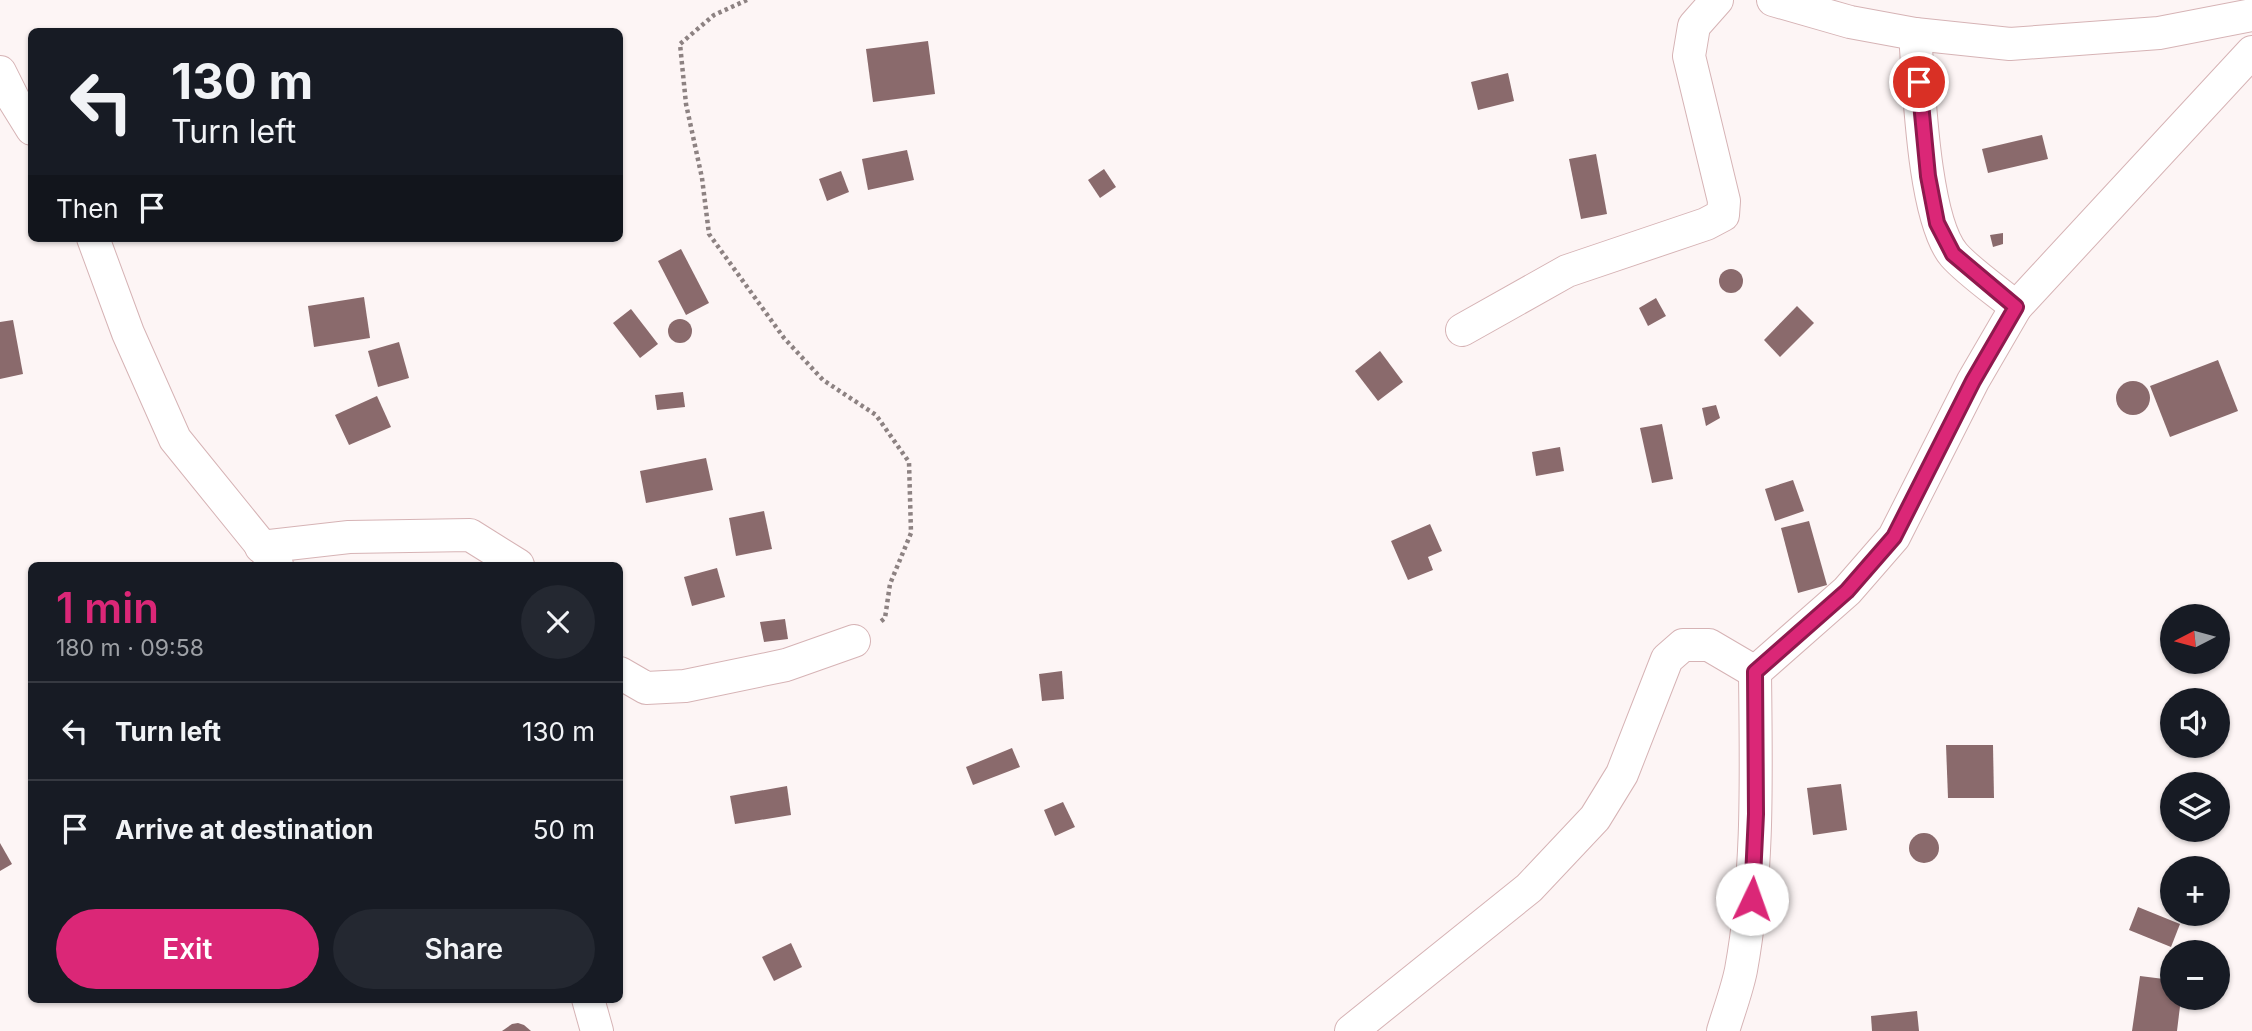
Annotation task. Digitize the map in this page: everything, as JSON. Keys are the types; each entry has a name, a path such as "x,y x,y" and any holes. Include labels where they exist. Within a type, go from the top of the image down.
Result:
{"street":[{"path":"1462,330 1567,271 1706,224 1723,215 1724,201 1689,56 1694,26 1717,0"},
{"path":"1773,0 1850,22 1914,34 2010,44 2159,33 2252,15"},
{"path":"1914,34 1928,176 1937,223 1953,254 2016,307"},
{"path":"1723,1031 1741,973 1752,899 1756,814 1755,672 1847,591 1894,537 1973,381 2016,307 2252,52"},
{"path":"0,72 13,100 28,123"},
{"path":"94,242 128,333 175,439 269,556 349,537 470,535 513,562"},
{"path":"623,675 646,688 685,686 786,665 853,641"},
{"path":"1351,1031 1529,888 1595,818 1622,774 1667,659 1683,645 1709,645 1755,672"},
{"path":"588,1003 597,1031"}],"path":[{"path":"747,0 714,15 680,44 686,104 702,178 709,234 784,338 823,380 876,415 909,462 911,533 890,584 885,618 853,641"}],"building":[{"path":"928,41 935,94 873,102 866,49"},
{"path":"1508,73 1514,101 1478,110 1471,82"},
{"path":"2042,135 2048,159 1988,173 1982,149"},
{"path":"907,150 914,180 868,190 862,159"},
{"path":"1596,154 1607,214 1581,219 1569,159"},
{"path":"1104,169 1116,187 1100,198 1088,180"},
{"path":"841,171 849,192 827,201 819,179"},
{"path":"2003,233 2003,244 1993,247 1990,235"},
{"path":"681,249 709,303 686,315 658,261"},
{"path":"1731,269 1740,272 1743,281 1740,290 1731,293 1722,290 1719,281 1722,272"},
{"path":"364,297 370,338 314,347 308,306"},
{"path":"1656,298 1666,316 1648,326 1639,308"},
{"path":"1797,306 1814,323 1780,357 1764,340"},
{"path":"631,309 658,344 640,358 613,323"},
{"path":"680,319 689,322 692,331 689,340 680,343 671,340 668,331 671,322"},
{"path":"13,320 23,374 0,379 0,322"},
{"path":"399,342 409,378 378,387 368,351"},
{"path":"1380,351 1403,382 1378,401 1355,371"},
{"path":"2218,360 2238,411 2170,437 2150,386"},
{"path":"2133,381 2145,386 2150,398 2145,410 2133,415 2121,410 2116,398 2121,386"},
{"path":"683,392 685,407 657,410 655,395"},
{"path":"377,396 391,427 349,445 335,415"},
{"path":"1716,405 1720,418 1706,426 1702,408"},
{"path":"1662,424 1673,479 1652,483 1640,428"},
{"path":"1560,447 1564,471 1536,476 1532,452"},
{"path":"706,458 713,490 646,503 640,471"},
{"path":"1793,480 1804,511 1775,521 1765,489"},
{"path":"764,511 772,549 736,556 729,518"},
{"path":"1809,521 1827,585 1798,593 1781,528"},
{"path":"1430,524 1442,551 1428,557 1433,570 1408,580 1391,541"},
{"path":"717,568 725,597 692,606 684,577"},
{"path":"785,619 788,639 764,642 760,622"},
{"path":"1062,671 1064,699 1042,701 1039,674"},
{"path":"1946,745 1993,745 1994,798 1948,798"},
{"path":"1012,748 1020,767 973,785 966,767"},
{"path":"1841,784 1847,830 1813,835 1807,788"},
{"path":"787,786 791,815 735,824 730,796"},
{"path":"1063,802 1075,827 1055,836 1044,810"},
{"path":"1924,833 1935,837 1939,848 1935,859 1924,863 1913,859 1909,848 1913,837"},
{"path":"0,843 12,864 0,871"},
{"path":"2138,907 2160,916 2160,926 2179,926 2174,940 2160,940 2160,943 2129,930"},
{"path":"791,943 802,967 774,981 762,957"},
{"path":"2140,976 2160,978 2160,1010 2180,1010 2177,1031 2132,1031"},
{"path":"1917,1011 1919,1031 1872,1031 1871,1016"},
{"path":"518,1023 531,1031 502,1031 512,1024"}],"route":[{"path":"1752,899 1756,814 1755,672 1847,591 1894,537 1973,381 2016,307 1953,254 1937,223 1928,176 1919,82"}]}
